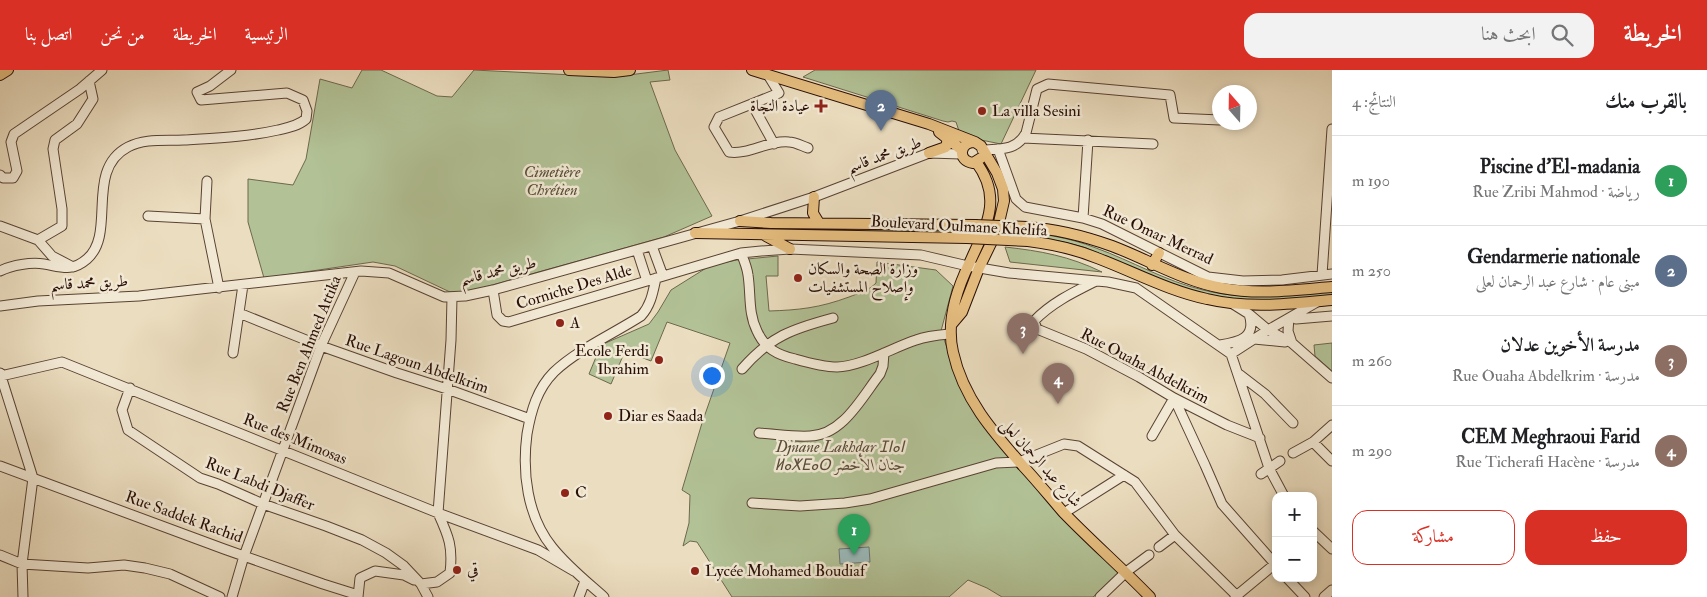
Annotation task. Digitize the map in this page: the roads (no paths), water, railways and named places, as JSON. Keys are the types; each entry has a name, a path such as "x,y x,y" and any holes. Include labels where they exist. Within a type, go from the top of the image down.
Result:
{"main road":[{"path":"0,74 8,70"},
{"path":"569,70 614,72 630,70"},
{"path":"752,70 929,124 980,148 990,161 1003,189 1004,201 997,231 979,268 962,312 951,329"},
{"path":"929,124 948,138 962,152 966,162 976,162 982,156 980,148"},
{"path":"930,153 946,147 948,138"},
{"path":"962,152 967,144 980,148"},
{"name":"شارع عبد الرحمان لعلى","path":"976,162 985,177 992,201 984,233 968,266 952,310 951,329 955,362 969,396 985,422 1064,513 1150,597"},
{"path":"814,197 814,213 819,223"},
{"name":"Boulevard Oulmane Khelifa","path":"740,221 1027,226 1049,228 1070,232 1112,246 1152,265 1195,281 1222,288 1250,292 1332,287"},
{"path":"750,234 746,229 746,225 751,222"},
{"name":"Boulevard Oulmane Khelifa","path":"695,233 967,238 1028,241 1068,248 1177,291 1232,304 1248,306 1332,300"},
{"path":"763,234 790,250"},
{"path":"1152,265 1159,253"}],"street":[{"path":"0,174 3,178 13,178 17,171 11,142 14,134 90,81 102,70"},
{"path":"0,271 33,263 68,269 86,260 93,253 98,242 104,178 109,165 118,153 139,143 154,140 233,138 259,135 298,125 306,120 306,105 303,100 287,93 201,100 197,92 210,86 231,70"},
{"path":"768,75 779,93 719,117 714,127 728,152 737,153 789,142 808,148"},
{"path":"38,240 62,226 62,209 53,149 56,140 78,124 93,99 90,81"},
{"path":"980,148 998,149 1012,147 1023,138 1037,89 1048,84 1170,95 1174,118 1212,120"},
{"path":"752,104 774,144"},
{"path":"1327,274 1332,129"},
{"path":"1023,138 1153,144"},
{"path":"1083,218 1088,140"},
{"name":"Rue Omar Merrad","path":"998,149 1016,199 1021,205 1032,210 1083,218 1102,224 1208,277 1243,281 1282,280 1327,274"},
{"name":"طريق محمد قاسم","path":"0,306 38,301 139,296 355,272 389,273 444,297 465,296 493,290 740,221 814,197 930,153 962,152"},
{"path":"207,181 204,219 219,288"},
{"path":"148,216 204,219"},
{"path":"0,226 38,240 52,256 73,267"},
{"path":"604,597 574,571 551,545 536,520 525,482 525,450 530,420 539,390 554,372 581,352 641,316 647,309 651,300 655,278 652,246"},
{"path":"637,250 655,278"},
{"name":"Corniche Des Alde","path":"493,290 498,315 503,321 509,322 741,253 790,250 921,255 1004,272 1096,281 1136,288 1231,354"},
{"path":"741,253 747,267 753,324 766,345 773,352 781,356 830,367 839,367 854,364 918,339 951,329"},
{"name":"Rue Ben Ahmed Attika","path":"232,597 244,556 321,346 355,272"},
{"name":"Rue Ouaha Abdelkrim","path":"1096,281 1054,303 1038,316 1034,321 1037,329 1108,359 1174,398 1227,425 1260,438"},
{"path":"233,353 243,285"},
{"path":"358,596 360,578 375,571 404,575 420,584 437,582 450,573 452,554 448,536 438,513 451,340 452,297"},
{"path":"1282,492 1269,468 1231,354 1268,330 1293,318 1318,301"},
{"path":"1232,304 1249,314 1268,330 1292,343 1332,378"},
{"name":"Rue Lagoun Abdelkrim","path":"239,313 321,346 447,389 530,420"},
{"path":"1220,345 1241,340 1249,333 1252,326 1249,314"},
{"path":"1293,318 1332,316"},
{"path":"742,370 766,345 780,335 806,325 833,318"},
{"path":"1292,343 1288,331 1293,318"},
{"path":"1254,339 1292,343"},
{"path":"759,434 811,436 822,434 832,429 844,421 880,374 884,353"},
{"name":"Rue des Mimosas","path":"0,375 62,362 438,513 538,550 574,571"},
{"path":"1239,374 1265,394 1293,423"},
{"path":"0,375 33,478 22,564 23,597"},
{"name":"Rue Labdi Djaffer","path":"130,388 122,410 128,430 200,478 263,504 362,540 386,553 404,566 420,584 428,597"},
{"path":"1152,436 1174,398"},
{"path":"1174,398 1206,464 1222,504 1272,561"},
{"path":"1294,453 1313,442 1332,425"},
{"path":"1313,442 1332,461"},
{"path":"752,502 825,506 870,499 996,463 1019,462 1064,444 1078,446 1134,482 1175,535 1236,597 1272,567"},
{"path":"1260,474 1280,462"},
{"name":"Rue Saddek Rachid","path":"0,466 358,596"},
{"path":"1064,513 1124,475"},
{"path":"1159,547 1175,535"},
{"path":"1317,535 1332,549"},
{"path":"0,555 22,564 88,568 124,565 145,568 170,574 220,597"},
{"path":"1100,597 1126,572 1149,555"},
{"path":"578,597 585,581"},
{"path":"1291,582 1304,597"},
{"path":"1324,597 1332,590"}],"water":[{"path":"869,547 870,562 840,564 839,549"}],"place":[{"name":"عيادة النجاة","path":"821,106"},
{"name":"La villa Sesini","path":"982,111"},
{"name":"Gendarmerie nationale","path":"881,131"},
{"name":"وزارة الصحة والسكان وإصلاح المستشفيات","path":"798,278"},
{"name":"A","path":"560,323"},
{"name":"مدرسة الأخوين عدلان","path":"1023,354"},
{"name":"Ecole Ferdi Ibrahim","path":"659,360"},
{"name":"CEM Meghraoui Farid","path":"1058,404"},
{"name":"Diar es Saada","path":"608,416"},
{"name":"C","path":"565,493"},
{"name":"Piscine d'El-madania","path":"854,555"},
{"name":"قي","path":"457,570"},
{"name":"Lycée Mohamed Boudiaf","path":"695,571"}],"park label":[{"name":"Cimetière Chrétien","path":"552,181"},
{"name":"Djnane Lakhdar ⵊⵏⴰⵏ ⵍⴰⵅⴹⴰⵔ جنان الأخضر","path":"840,456"}]}
